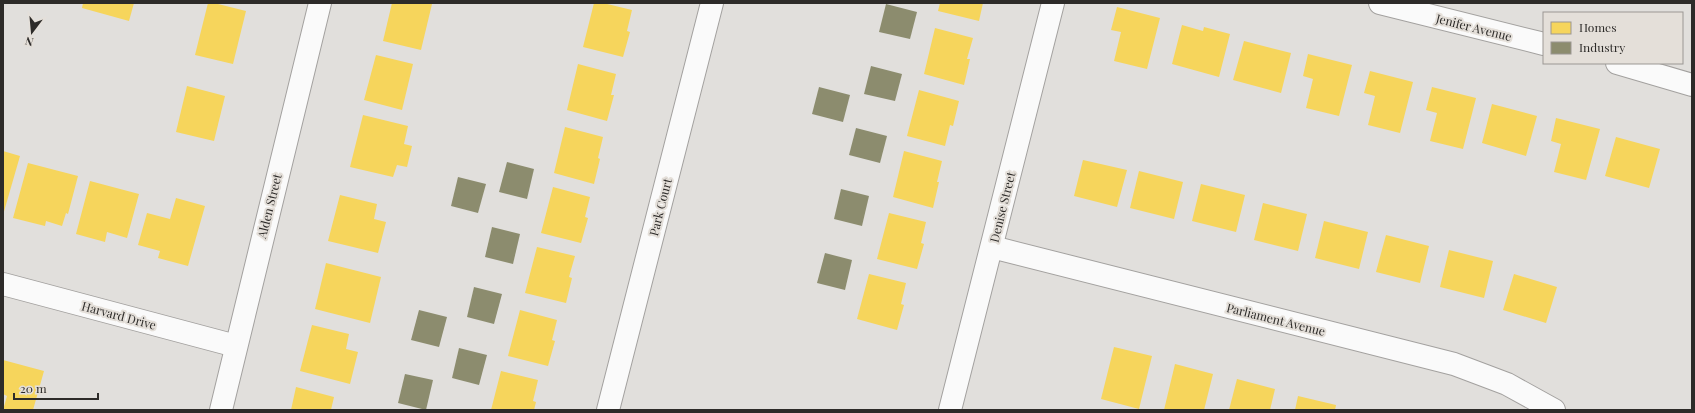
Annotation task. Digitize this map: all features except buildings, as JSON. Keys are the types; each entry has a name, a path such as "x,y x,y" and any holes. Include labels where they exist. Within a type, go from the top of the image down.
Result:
{"street":[{"name":"Alden Street","path":"221,410 320,3"},
{"name":"Park Court","path":"608,410 712,3"},
{"name":"Denise Street","path":"950,410 1053,3"},
{"name":"Jenifer Avenue","path":"1380,3 1543,44"},
{"path":"1620,64 1692,85"},
{"name":"Parliament Avenue","path":"992,247 1454,364 1507,384 1554,410"},
{"name":"Harvard Drive","path":"3,284 236,346"}]}
